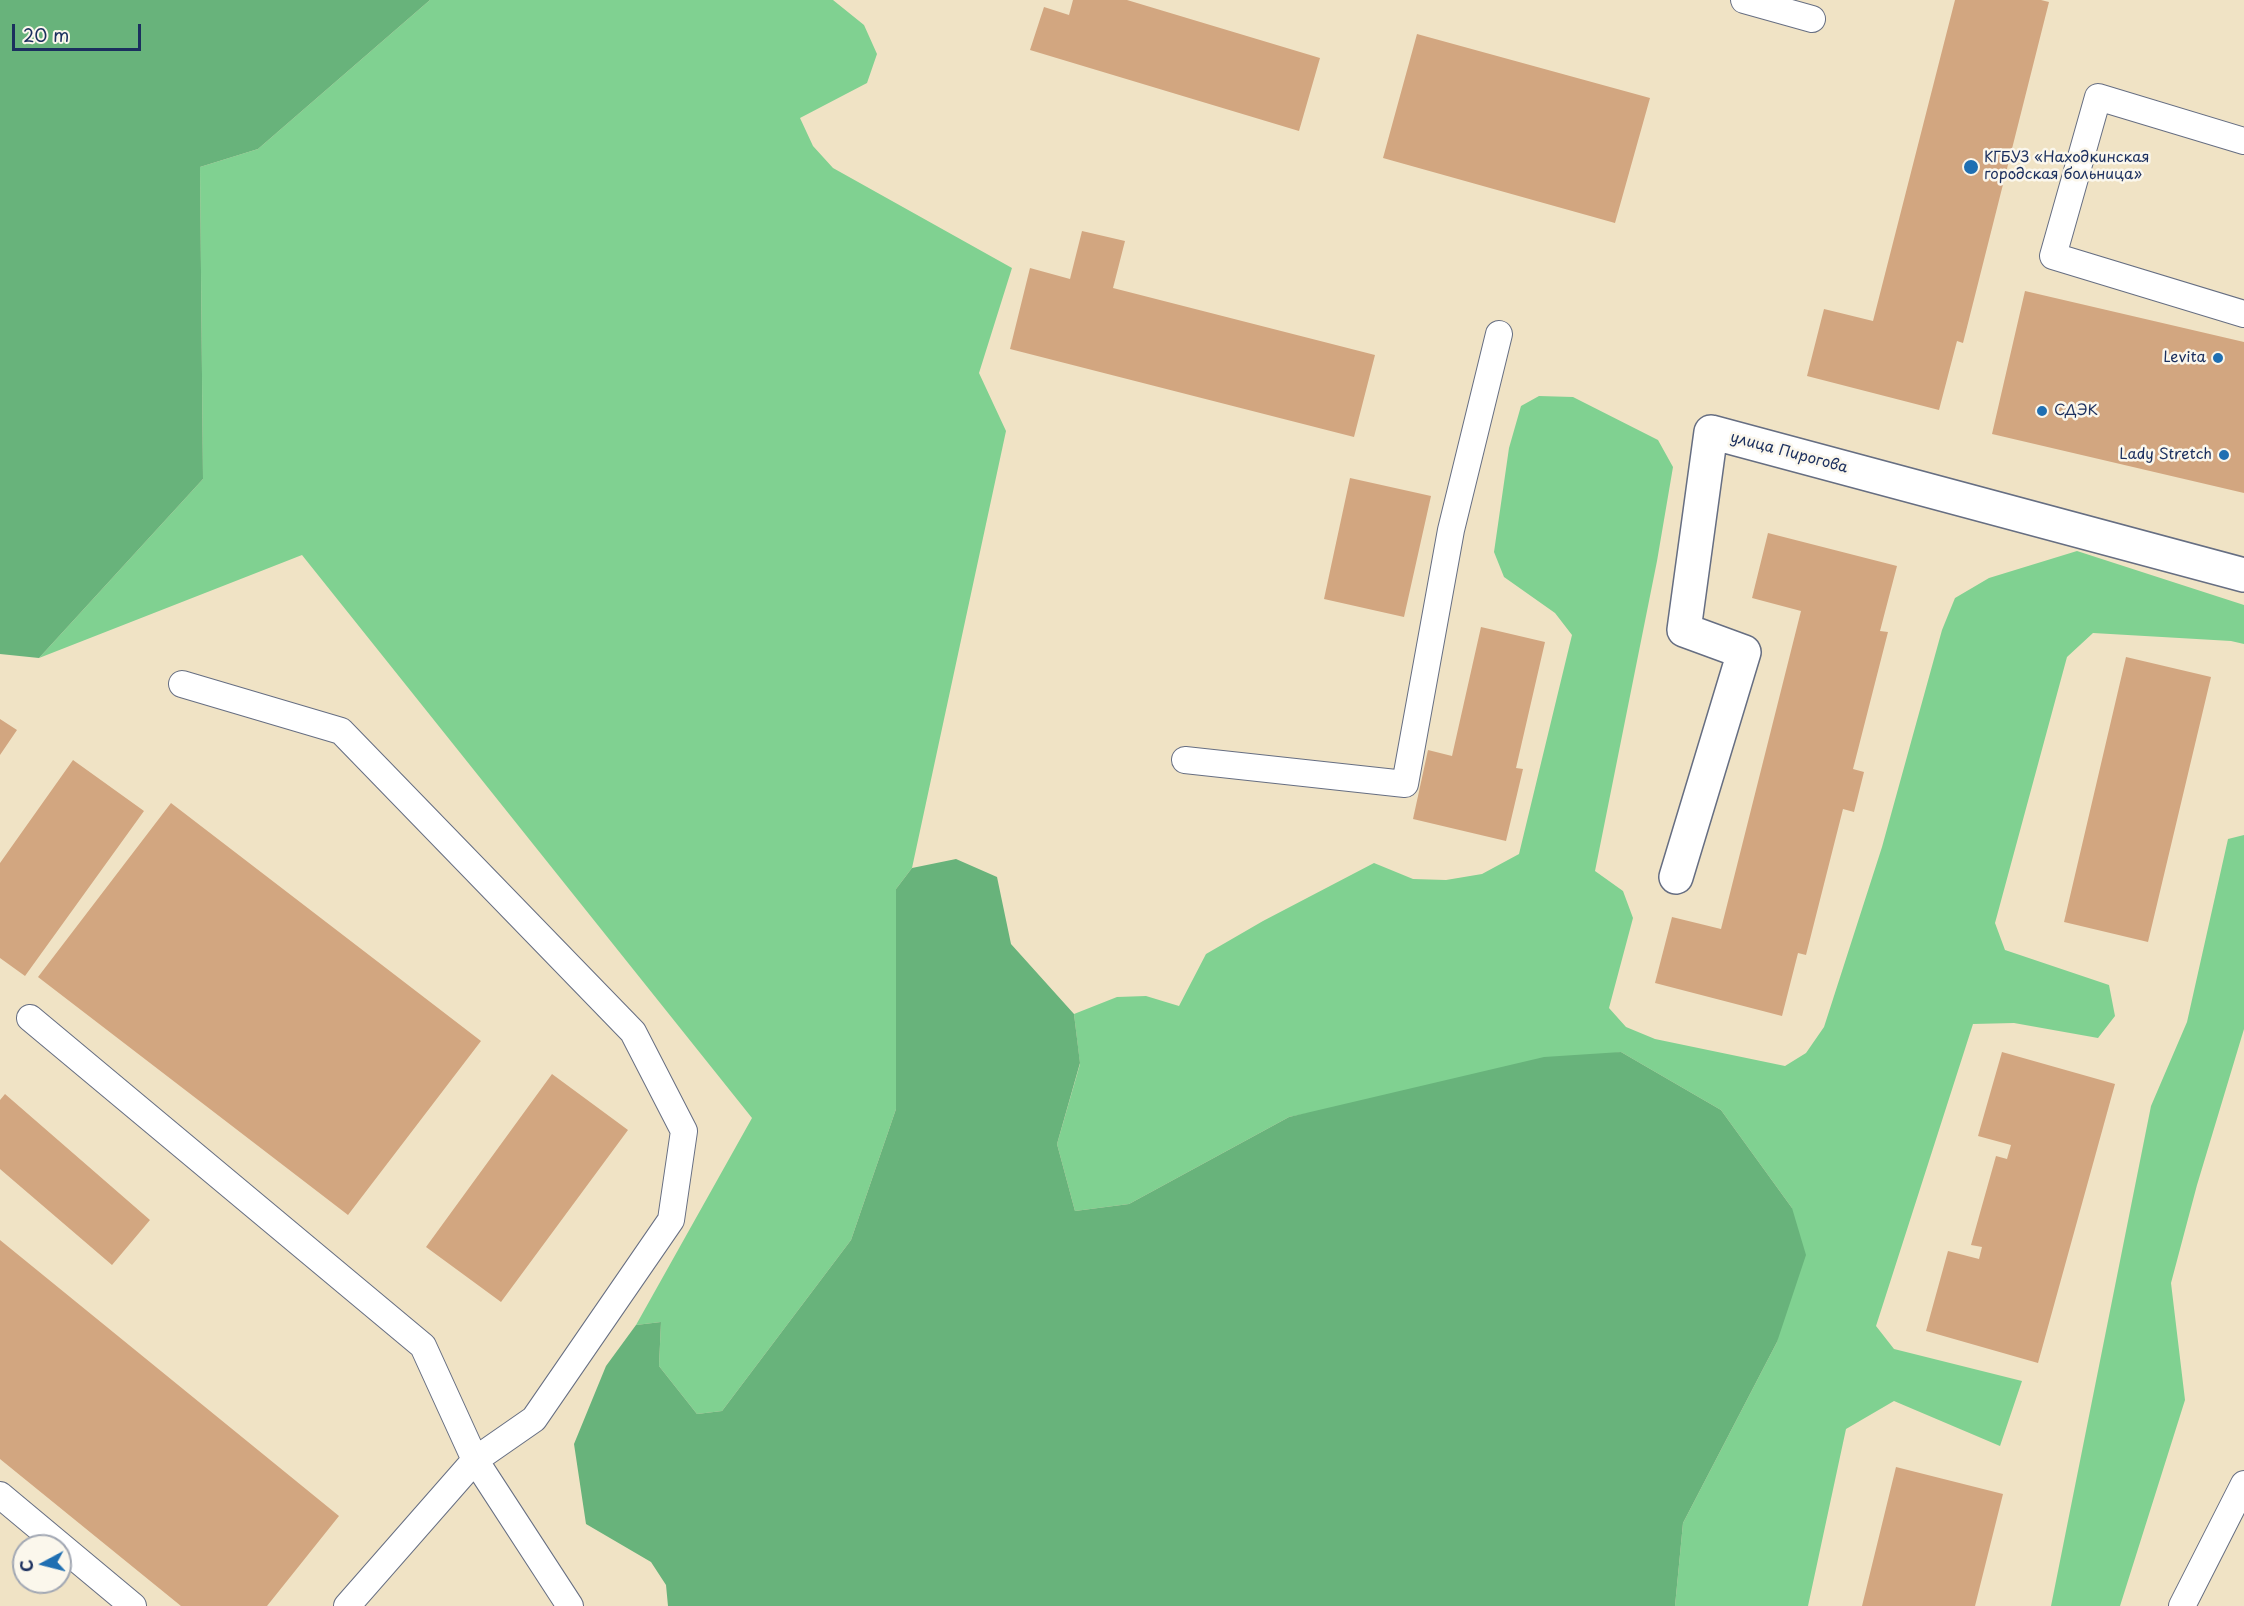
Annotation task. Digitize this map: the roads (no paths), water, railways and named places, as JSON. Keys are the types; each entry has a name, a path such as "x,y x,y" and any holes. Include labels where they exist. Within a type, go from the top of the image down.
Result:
{"street":[{"name":"улица Пирогова","path":"1676,877 1744,652 1684,630 1711,432 2244,575"}],"lane":[{"path":"1744,0 1812,19"},
{"path":"2244,141 2098,96 2053,256 2244,314"},
{"path":"1185,760 1406,784 1451,530 1499,334"},
{"path":"182,684 341,731 633,1032 684,1131 671,1220 534,1419 475,1460 347,1606"},
{"path":"30,1018 423,1346 475,1460 570,1606"},
{"path":"2182,1606 2244,1484"},
{"path":"0,1495 133,1606"}],"place":[{"name":"КГБУЗ «Находкинская городская больница»","path":"1971,167"},
{"name":"Levita","path":"2218,358"},
{"name":"СДЭК","path":"2042,411"},
{"name":"Lady Stretch","path":"2224,455"}]}
